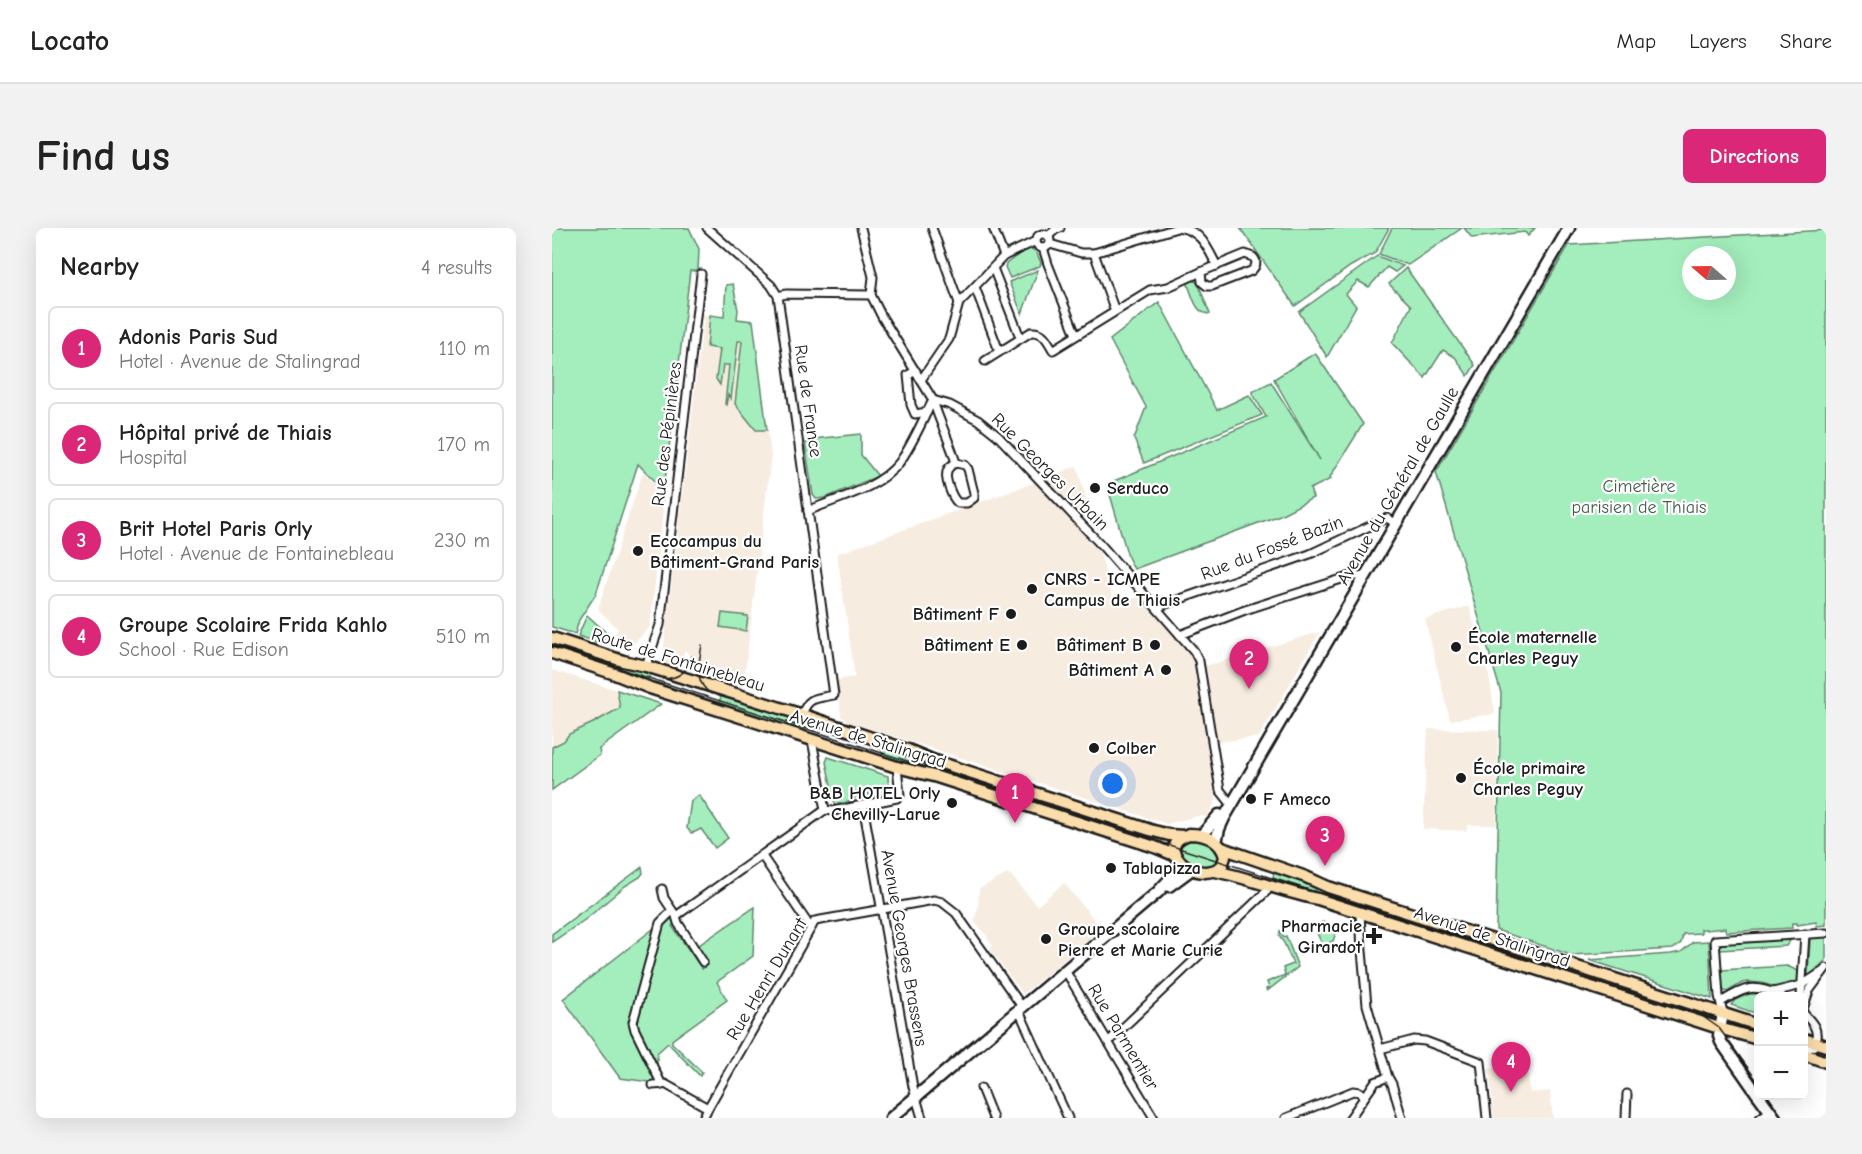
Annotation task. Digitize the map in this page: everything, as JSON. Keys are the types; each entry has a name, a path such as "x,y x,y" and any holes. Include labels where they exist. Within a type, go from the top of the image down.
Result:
{"main road":[{"name":"Avenue du Général de Gaulle","path":"1202,835 1230,803 1258,761 1569,228"},
{"name":"Route de Fontainebleau","path":"552,638 805,716 932,760 1159,833 1183,836"},
{"name":"Avenue de Stalingrad","path":"552,653 650,688 1155,847 1177,859"},
{"path":"805,716 812,740"},
{"name":"Avenue du Général de Gaulle","path":"1219,845 1220,826 1230,803"},
{"path":"891,1118 1158,892 1170,879 1177,859 1175,844 1183,836 1189,834 1202,835 1219,845 1328,887 1722,1008 1754,1022"},
{"path":"1177,859 1192,870 1215,871 1222,866 1225,857 1219,845"},
{"path":"1158,892 1192,870"},
{"name":"Avenue de Stalingrad","path":"1215,871 1233,874 1360,913 1754,1038"},
{"path":"1722,1008 1719,1028 1721,1042 1754,1088"},
{"path":"1808,1056 1826,1062"},
{"path":"1762,1100 1772,1114"}],"street":[{"path":"707,228 771,285 778,296 786,294 872,295"},
{"path":"861,228 873,277 872,295 933,400 950,441 956,463"},
{"path":"932,228 959,303"},
{"path":"993,228 1004,256"},
{"path":"1047,242 1081,253 1094,253 1177,228"},
{"path":"1182,228 1200,237 1217,266"},
{"path":"1036,241 1039,247 1047,242 1056,229"},
{"path":"921,380 949,339 959,303 1004,256 1036,241 1039,235 1044,234 1047,242 1047,264 1076,335"},
{"path":"1094,253 1115,311"},
{"path":"985,361 1031,332 1041,333 1053,350 1150,290 1168,286 1201,272 1217,266 1245,254 1253,256 1256,263 1251,271 1212,286 1202,282 1201,272"},
{"path":"993,268 1020,337"},
{"name":"Rue des Pépinières","path":"646,666 660,625 701,274"},
{"path":"975,287 999,351"},
{"name":"Rue de France","path":"778,296 834,696 809,701 805,704 805,716"},
{"path":"916,371 908,375 911,405 915,414 927,412"},
{"path":"808,510 860,490 888,474 903,458 933,400"},
{"name":"Rue Georges Urbain","path":"933,400 950,405 978,420 999,436 1158,609"},
{"path":"956,463 967,467 970,477 974,498 967,503 958,503 952,496 946,474 948,469 956,463"},
{"name":"Rue du Fossé Bazin","path":"1158,609 1163,605 1310,554 1387,518 1395,523"},
{"path":"1180,635 1245,610 1351,576 1365,576"},
{"path":"1158,609 1199,661 1220,790 1230,803"},
{"path":"812,740 825,810"},
{"path":"662,1085 633,1022 660,923 762,856 825,810 833,811 894,800 900,795 897,767"},
{"name":"Avenue Georges Brassens","path":"863,805 916,1096 922,1118"},
{"path":"762,856 811,928"},
{"path":"1108,1042 1270,886"},
{"path":"662,889 664,898 678,923 703,962"},
{"name":"Rue Henri Dunant","path":"703,1118 815,921 934,900 950,907 982,949 1021,1010 1068,1118"},
{"path":"1360,913 1367,1005 1402,1118"},
{"path":"1722,1008 1715,940 1826,933"},
{"path":"1801,992 1805,934"},
{"path":"1722,1008 1737,992 1749,988 1772,992 1802,985 1824,970"},
{"path":"1808,994 1824,970"},
{"name":"Rue Parmentier","path":"1066,972 1155,1118"},
{"path":"1808,1019 1815,1026 1821,1044"},
{"path":"1380,1049 1414,1040 1425,1041 1481,1062 1486,1118"},
{"path":"1350,1118 1375,1082 1388,1077"},
{"path":"653,1085 665,1084 708,1108"},
{"path":"981,1088 993,1118"},
{"path":"1286,1118 1353,1091 1365,1096"},
{"path":"1626,1118 1627,1094"},
{"path":"1760,1118 1772,1114"}],"shaded area":[{"path":"704,315 753,321 771,456 743,688 714,679 685,650 679,667 662,663"},
{"name":"CNRS - ICMPE Campus de Thiais","path":"1077,466 1090,512 1083,519 1046,477"},
{"name":"Ecocampus du Bâtiment-Grand Paris","path":"643,472 665,493 650,627 630,647 615,634 618,629 598,609"},
{"path":"1036,482 1100,553 1115,605 1140,596 1189,652 1196,664 1216,800 1207,817 1198,816 1167,824 862,726 847,721 841,716 837,680 855,677 837,554"},
{"name":"École maternelle Charles Peguy","path":"1469,606 1489,676 1495,714 1450,720 1425,619"},
{"path":"1320,632 1259,737 1218,742 1206,666"},
{"path":"552,670 616,690 620,707 570,733 564,741 552,747"},
{"name":"École primaire Charles Peguy","path":"1428,729 1498,730 1496,825 1468,825 1466,831 1423,829"},
{"name":"Groupe scolaire Pierre et Marie Curie","path":"1010,874 1037,906 1064,883 1102,929 1023,994 991,951 993,946 988,937 974,921 979,889"},
{"path":"1527,1065 1530,1093 1550,1091 1553,1118 1494,1118 1489,1069"}],"green space":[{"path":"552,228 689,228 699,249 698,271 690,271 664,490 638,464 596,594 579,620 575,634 552,627"},
{"path":"1240,228 1389,228 1375,253 1351,266 1295,306"},
{"path":"1392,228 1462,228 1408,265 1379,254"},
{"path":"1464,228 1535,228 1528,236 1525,232 1472,238"},
{"name":"Cimetière parisien de Thiais","path":"1826,230 1826,925 1817,926 1816,922 1797,925 1797,923 1792,923 1792,928 1726,932 1725,928 1701,929 1701,933 1683,934 1681,943 1673,949 1571,955 1496,930 1501,693 1436,472 1569,245"},
{"path":"1030,249 1036,251 1040,266 1010,278 1006,264 1023,251"},
{"path":"1377,256 1403,266 1395,272 1387,267 1369,287 1358,281 1346,294 1356,306 1327,357 1299,312"},
{"path":"1406,268 1475,365 1468,376 1455,357 1443,350 1425,378 1392,343 1411,306 1389,284"},
{"path":"1038,270 1022,314 1009,282"},
{"path":"1193,280 1198,283 1210,314 1201,311 1195,304 1188,285 1189,281"},
{"path":"733,284 738,310 737,319 753,321 767,430 756,430 735,404 742,341 738,341 731,399 728,395 726,405 729,365 723,365 720,385 716,379 720,349 707,347 710,315 724,317 726,285"},
{"path":"1159,302 1217,410 1249,395 1262,415 1144,463 1134,439 1146,407 1110,340"},
{"path":"1315,353 1363,424 1330,477 1331,479 1310,489 1313,498 1280,515 1134,569 1128,557 1107,484 1266,417 1252,392 1271,382 1320,460 1274,379"},
{"path":"861,434 861,455 878,476 825,498 816,499 813,495 805,443 813,442 813,439"},
{"path":"722,613 748,616 746,631 720,627"},
{"path":"587,615 608,634 600,643 578,636"},
{"path":"552,641 651,671 647,684 552,650"},
{"path":"655,682 719,703 721,696 709,691 803,719 806,734 654,686"},
{"path":"617,690 661,704 599,749 600,755 552,790 552,747 564,741 569,734 620,708"},
{"path":"881,744 1163,837 1161,846 883,759"},
{"path":"828,757 888,776 889,795 870,798 869,794 854,797 855,801 835,804 826,762"},
{"path":"699,795 728,838 715,848 701,829 691,833 687,828 691,801"},
{"path":"1193,839 1212,846 1221,855 1218,864 1205,866 1192,864 1183,857 1179,845 1186,840"},
{"path":"642,867 643,873 640,877 552,942 552,934"},
{"path":"1275,870 1339,893 1337,902 1271,884"},
{"path":"1344,895 1538,957 1535,965 1341,903"},
{"path":"755,907 753,956 717,982 727,1000 672,1040 672,1043 702,1072 700,1076 668,1043 657,1053 657,1066 663,1079 658,1080 657,1083 620,1078 563,999 671,915 676,922 672,926 702,969 708,963 696,947"},
{"path":"1322,922 1333,926 1336,933 1333,941 1323,946 1317,933 1320,931"},
{"path":"1280,931 1283,937 1286,936 1298,967 1267,991 1266,989 1269,988 1267,982 1285,975 1283,968 1293,964 1279,936"},
{"path":"1793,937 1786,946 1720,950 1721,943"},
{"path":"1812,937 1826,937 1826,960 1808,975 1810,940"},
{"path":"1709,941 1712,999 1589,960 1671,954 1681,952 1693,942"},
{"path":"1543,959 1719,1015 1717,1023 1540,967"},
{"path":"1787,966 1798,971 1798,983 1778,988 1748,982 1727,992 1722,990 1721,970"},
{"path":"1754,994 1754,1013 1731,1005 1735,1000"}],"tram line":[{"path":"702,645 699,678 711,694"},
{"path":"552,647 1702,1016 1719,1028 1754,1076"},
{"path":"662,679 682,674 692,656"},
{"path":"1771,1100 1783,1118"}],"place":[{"name":"Serduco","path":"1095,488"},
{"name":"Ecocampus du Bâtiment-Grand Paris","path":"638,551"},
{"name":"CNRS - ICMPE Campus de Thiais","path":"1032,589"},
{"name":"Bâtiment F","path":"1011,614"},
{"name":"Bâtiment E","path":"1022,645"},
{"name":"Bâtiment B","path":"1155,645"},
{"name":"École maternelle Charles Peguy","path":"1456,647"},
{"name":"Bâtiment A","path":"1166,670"},
{"name":"Hôpital privé de Thiais","path":"1249,689"},
{"name":"Colber","path":"1094,748"},
{"name":"École primaire Charles Peguy","path":"1461,778"},
{"name":"F Ameco","path":"1251,799"},
{"name":"B&B HOTEL Orly Chevilly-Larue","path":"952,803"},
{"name":"Adonis Paris Sud","path":"1015,823"},
{"name":"Brit Hotel Paris Orly","path":"1325,866"},
{"name":"Tablapizza","path":"1111,868"},
{"name":"Pharmacie Girardot","path":"1374,936"},
{"name":"Groupe scolaire Pierre et Marie Curie","path":"1046,939"},
{"name":"Groupe Scolaire Frida Kahlo","path":"1511,1092"}]}
